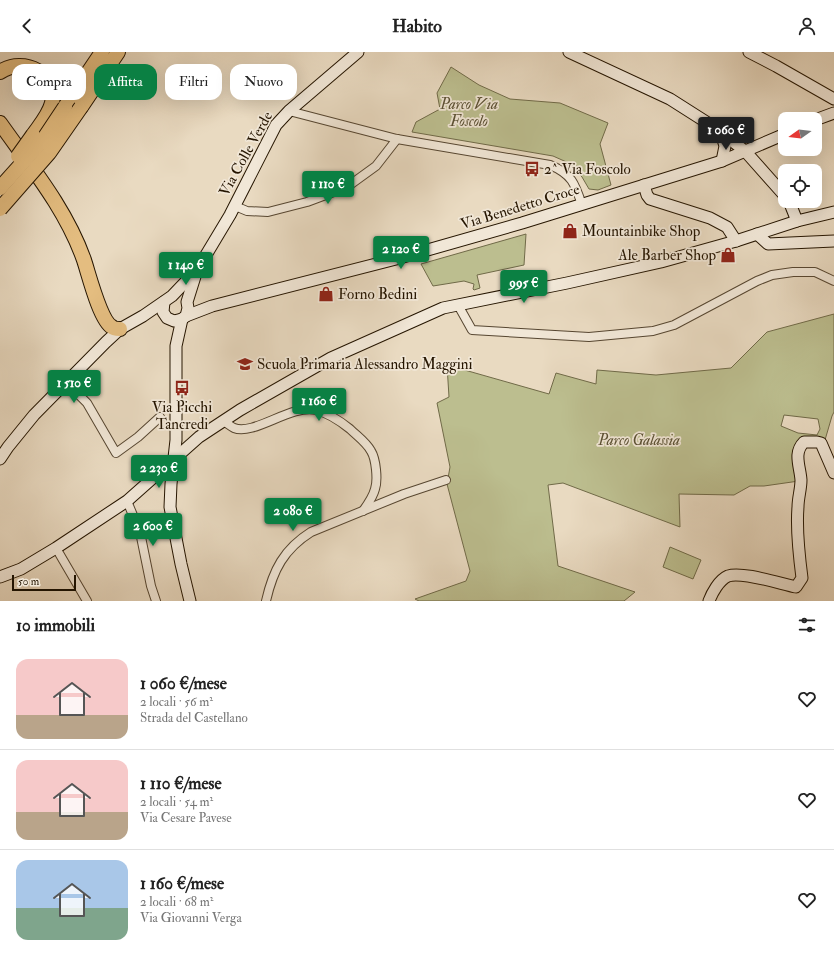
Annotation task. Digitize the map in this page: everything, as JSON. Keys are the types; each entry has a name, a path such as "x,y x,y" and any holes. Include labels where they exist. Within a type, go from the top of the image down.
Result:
{"highway":[{"path":"0,188 43,140 102,52"},
{"path":"0,208 49,153 118,52"},
{"path":"0,72 12,66 26,66 44,75 49,83 52,93 52,102 49,113 0,179"},
{"path":"0,123 58,204 81,252 101,312 108,325 120,329"}],"street":[{"name":"Via Colle Verde","path":"190,601 170,507 170,484 176,440 176,346 184,318 188,312 187,303 197,270 235,206 276,124 358,52"},
{"path":"569,52 670,99 745,151 778,188"},
{"path":"584,52 593,64"},
{"path":"749,52 834,100"},
{"path":"289,111 397,139 550,165 560,169 572,179 576,186 582,205"},
{"path":"822,117 834,113"},
{"path":"721,133 725,146 722,161"},
{"name":"Via Benedetto Croce","path":"184,318 212,306 431,250 582,205 722,161 778,137"},
{"path":"235,206 247,211 268,212 307,202 347,187 376,166 397,139"},
{"path":"644,185 648,195 653,200 710,218 727,227 736,241"},
{"path":"792,208 797,221"},
{"path":"0,577 20,569 56,548 127,501 199,437 250,404 331,358 443,308 661,262 736,241 797,221 834,212"},
{"path":"758,234 768,244 834,241"},
{"name":"Via Colle Verde","path":"0,459 34,415 106,342 120,329 143,316 168,298 197,270"},
{"path":"458,305 472,330 589,336 653,331 674,325 757,281 772,275 793,272 815,272 834,281"},
{"path":"184,318 174,322 167,318 162,312 168,298 181,297 187,303"},
{"name":"Via Benedetto Croce","path":"187,303 212,306"},
{"path":"67,383 87,403 116,453 138,437 160,416"},
{"path":"223,421 234,428 246,429 291,412 315,409 338,420 361,439 371,451 376,465 376,488 370,502 363,511"},
{"path":"709,601 720,582 728,576 743,576 796,587 802,578 798,552 797,508 801,481 798,457 799,447 804,442 821,443 834,473"},
{"path":"265,600 277,566 291,546 311,532 404,494 446,480"},
{"path":"127,501 140,532 151,586 156,601"},
{"path":"56,548 87,601"}],"green space":[{"name":"Parco Via Foscolo","path":"451,67 479,85 510,99 560,103 608,123 600,144 611,185 598,190 589,189 582,177 571,164 553,156 412,132 416,122 440,109 437,93"},
{"path":"526,234 524,265 477,275 480,288 474,290 474,284 464,281 433,286 421,264"},
{"name":"Parco Galassia","path":"834,314 834,412 825,440 818,437 801,440 799,481 764,486 750,486 734,495 679,494 680,527 563,483 548,485 558,566 635,592 624,601 419,601 415,599 466,581 470,571 447,484 450,467 437,403 449,397 447,365 549,394 556,373 596,384 597,370 656,375 731,368 767,332","holes":["784,415 818,419 820,429 817,435 798,433 781,426"]},
{"path":"670,547 701,560 693,579 663,567"}],"place":[{"name":"2^ Via Foscolo","path":"532,169"},
{"name":"Mountainbike Shop","path":"570,231"},
{"name":"Ale Barber Shop","path":"728,255"},
{"name":"Forno Bedini","path":"326,294"},
{"name":"Scuola Primaria Alessandro Maggini","path":"245,364"},
{"name":"Via Picchi Tancredi","path":"182,388"}]}
